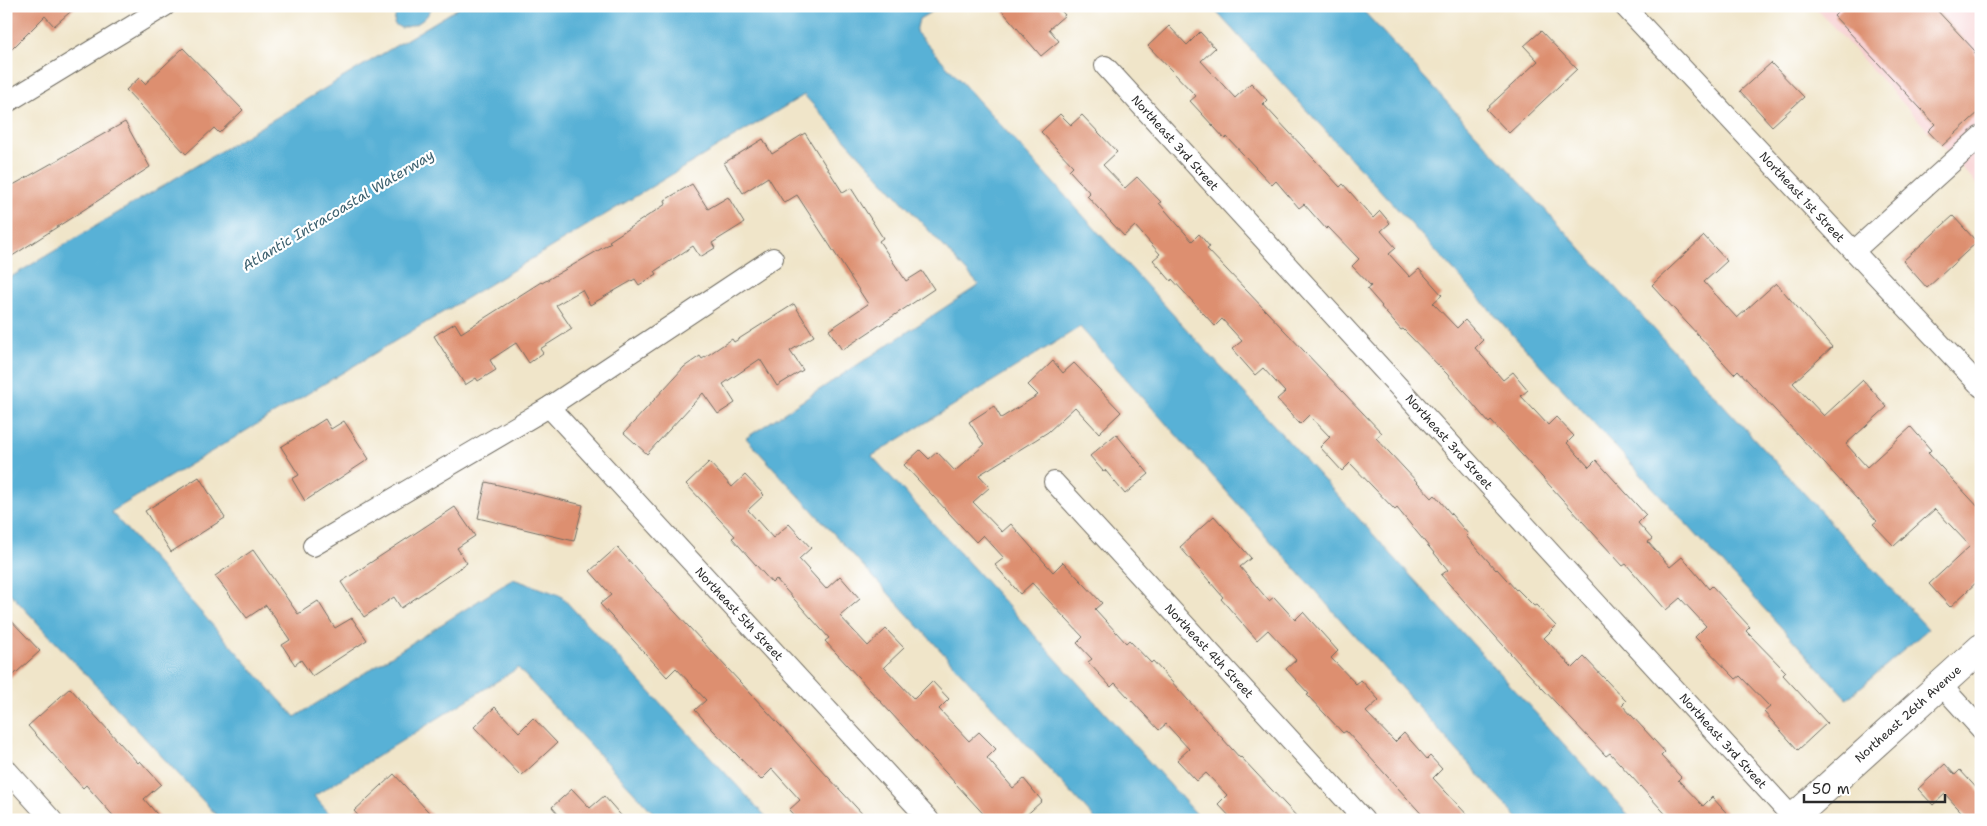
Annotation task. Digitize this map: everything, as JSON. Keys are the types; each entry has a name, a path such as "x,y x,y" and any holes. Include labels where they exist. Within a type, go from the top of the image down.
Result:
{"street":[{"path":"6,103 165,6"},
{"name":"Northeast 1st Street","path":"1624,6 1981,387"},
{"name":"Northeast 3rd Street","path":"1105,66 1792,819"},
{"path":"1854,251 1981,136"},
{"path":"313,546 549,407 773,258"},
{"name":"Northeast 5th Street","path":"549,407 929,820"},
{"name":"Northeast 4th Street","path":"1054,482 1364,820"},
{"name":"Northeast 26th Avenue","path":"1792,819 1981,648"},
{"path":"1941,685 1981,729"},
{"path":"6,770 52,820"}],"shaded area":[{"path":"1814,6 1981,6 1981,189 1942,146"}],"water":[{"path":"397,6 432,6 420,22 401,28 394,24"},
{"name":"Atlantic Intracoastal Waterway","path":"462,6 941,6 919,19 916,32 1633,820 1519,820 1080,327 872,456 1202,820 1096,820 746,438 979,285 804,95 111,512 295,717 513,579 560,595 769,820 660,820 518,668 314,796 335,820 221,820 6,589 6,280"},
{"path":"1211,6 1359,6 1928,629 1847,699"}],"building":[{"path":"6,6 77,6 54,26 45,16 6,55"},
{"path":"998,6 1057,6 1065,15 1049,29 1059,41 1041,56"},
{"path":"1844,6 1933,6 1976,52 1974,53 1981,60 1981,110 1942,146 1928,131 1935,124 1834,16"},
{"path":"1169,26 1187,45 1200,32 1215,48 1201,61 1235,98 1251,83 1267,100 1263,104 1340,187 1343,184 1373,218 1380,211 1390,223 1381,231 1396,248 1389,254 1410,277 1419,269 1442,295 1433,303 1457,328 1465,320 1483,340 1475,348 1503,380 1513,372 1528,390 1521,396 1548,425 1556,417 1574,436 1567,443 1589,467 1596,460 1646,515 1638,523 1652,539 1648,542 1670,567 1682,557 1709,589 1712,586 1750,627 1746,631 1786,672 1783,675 1827,723 1798,750 1764,712 1770,707 1740,676 1736,679 1695,637 1706,626 1680,598 1666,610 1626,564 1623,566 1491,421 1489,423 1447,374 1403,329 1401,330 1367,289 1371,286 1352,266 1359,259 1328,227 1326,229 1304,204 1299,208 1276,181 1272,185 1190,101 1196,96 1148,46"},
{"path":"1541,31 1577,69 1509,133 1486,109 1538,61 1524,46"},
{"path":"183,48 243,110 219,133 214,128 186,154 126,90 139,78 145,84"},
{"path":"1771,63 1804,97 1772,126 1740,91"},
{"path":"1060,114 1071,125 1082,115 1117,152 1103,165 1125,188 1137,177 1161,202 1159,203 1192,241 1199,234 1210,247 1207,249 1382,433 1376,438 1432,498 1435,495 1468,534 1466,536 1496,570 1534,606 1536,605 1556,626 1544,638 1573,668 1584,657 1626,701 1622,705 1665,752 1661,756 1681,777 1678,780 1703,806 1712,797 1733,820 1671,820 1610,753 1606,756 1526,671 1441,575 1448,570 1397,508 1395,510 1350,463 1342,471 1320,447 1330,437 1309,415 1300,424 1277,399 1285,392 1263,368 1255,375 1232,349 1242,341 1222,319 1215,326 1172,279 1171,281 1153,260 1160,254 1135,226 1124,236 1087,196 1090,193 1069,170 1073,166 1041,132"},
{"path":"125,122 150,167 6,260 6,189"},
{"path":"805,133 843,193 851,188 883,238 879,241 906,281 922,271 934,289 842,350 829,330 868,304 797,195 784,203 768,177 743,193 724,163 763,139 772,154"},
{"path":"692,184 708,209 728,197 744,223 712,243 715,248 700,257 693,246 655,271 657,274 639,285 635,279 590,305 582,290 556,305 572,329 540,349 543,353 529,363 516,343 490,360 496,370 478,381 476,378 465,385 434,336 455,323 461,333 541,282 611,243 609,241 666,204 665,200"},
{"path":"1953,216 1977,242 1927,288 1903,261"},
{"path":"1704,236 1727,261 1704,282 1737,318 1776,283 1832,347 1793,383 1824,416 1863,380 1887,407 1846,444 1867,467 1911,427 1931,450 1928,453 1981,510 1981,578 1950,607 1929,584 1970,546 1935,509 1894,546 1873,524 1877,521 1738,370 1734,374 1652,285"},
{"path":"794,304 814,336 790,351 803,370 777,386 760,359 723,384 735,403 718,414 703,393 647,454 624,433 684,367 700,356 702,359 732,339 734,342"},
{"path":"1053,361 1063,373 1074,363 1121,412 1099,433 1075,407 1048,432 979,475 990,487 973,502 1002,532 1011,524 1053,572 1063,562 1102,603 1095,609 1126,643 1129,640 1151,663 1153,661 1240,758 1300,820 1233,820 1218,804 1227,795 1206,773 1197,781 1177,760 1189,749 1166,724 1159,730 1115,683 1111,687 1088,662 1092,659 1077,643 1083,637 1032,583 1020,594 995,565 1004,558 983,535 976,542 904,465 920,450 929,459 937,452 955,471 984,445 969,422 994,406 1001,418 1038,395 1028,385"},
{"path":"325,419 331,429 344,421 369,459 305,501 292,479 299,475 281,447"},
{"path":"1116,434 1149,474 1125,494 1105,470 1103,471 1090,456"},
{"path":"709,462 732,487 745,475 764,495 748,510 773,538 789,524 811,548 799,559 826,589 840,576 860,599 840,616 868,646 886,629 904,648 884,667 914,699 932,681 949,699 939,709 969,741 979,732 996,749 987,758 1013,788 1024,779 1042,801 1021,820 989,820 825,641 829,638 776,579 772,583 732,538 735,536 686,484"},
{"path":"199,477 225,518 171,552 145,511"},
{"path":"486,482 583,505 574,541 478,518"},
{"path":"455,507 475,536 457,548 467,563 401,608 394,597 364,617 341,582"},
{"path":"1214,516 1251,558 1240,567 1269,601 1274,597 1295,620 1303,612 1338,651 1331,658 1356,684 1361,680 1379,700 1366,712 1395,742 1404,733 1427,759 1430,756 1442,769 1433,778 1472,820 1427,820 1346,731 1343,733 1307,695 1309,694 1286,669 1296,660 1268,630 1257,640 1221,599 1223,597 1180,547"},
{"path":"617,547 868,820 798,820 789,810 800,800 772,769 761,780 713,730 695,710 706,700 676,668 667,677 600,604 611,595 590,571"},
{"path":"253,550 298,614 318,601 335,628 352,618 367,640 312,676 301,660 295,665 282,645 290,640 266,605 247,618 215,576"},
{"path":"6,615 40,651 6,682"},
{"path":"70,688 138,763 140,761 161,784 144,799 162,820 117,820 86,785 83,788 28,726"},
{"path":"495,707 519,732 533,718 557,743 521,776 474,727"},
{"path":"1945,764 1955,775 1960,770 1981,793 1981,820 1969,820 1945,794 1933,805 1918,789"},
{"path":"394,774 436,820 362,820 354,811"},
{"path":"572,789 590,808 604,796 625,820 563,820 552,807"}]}
